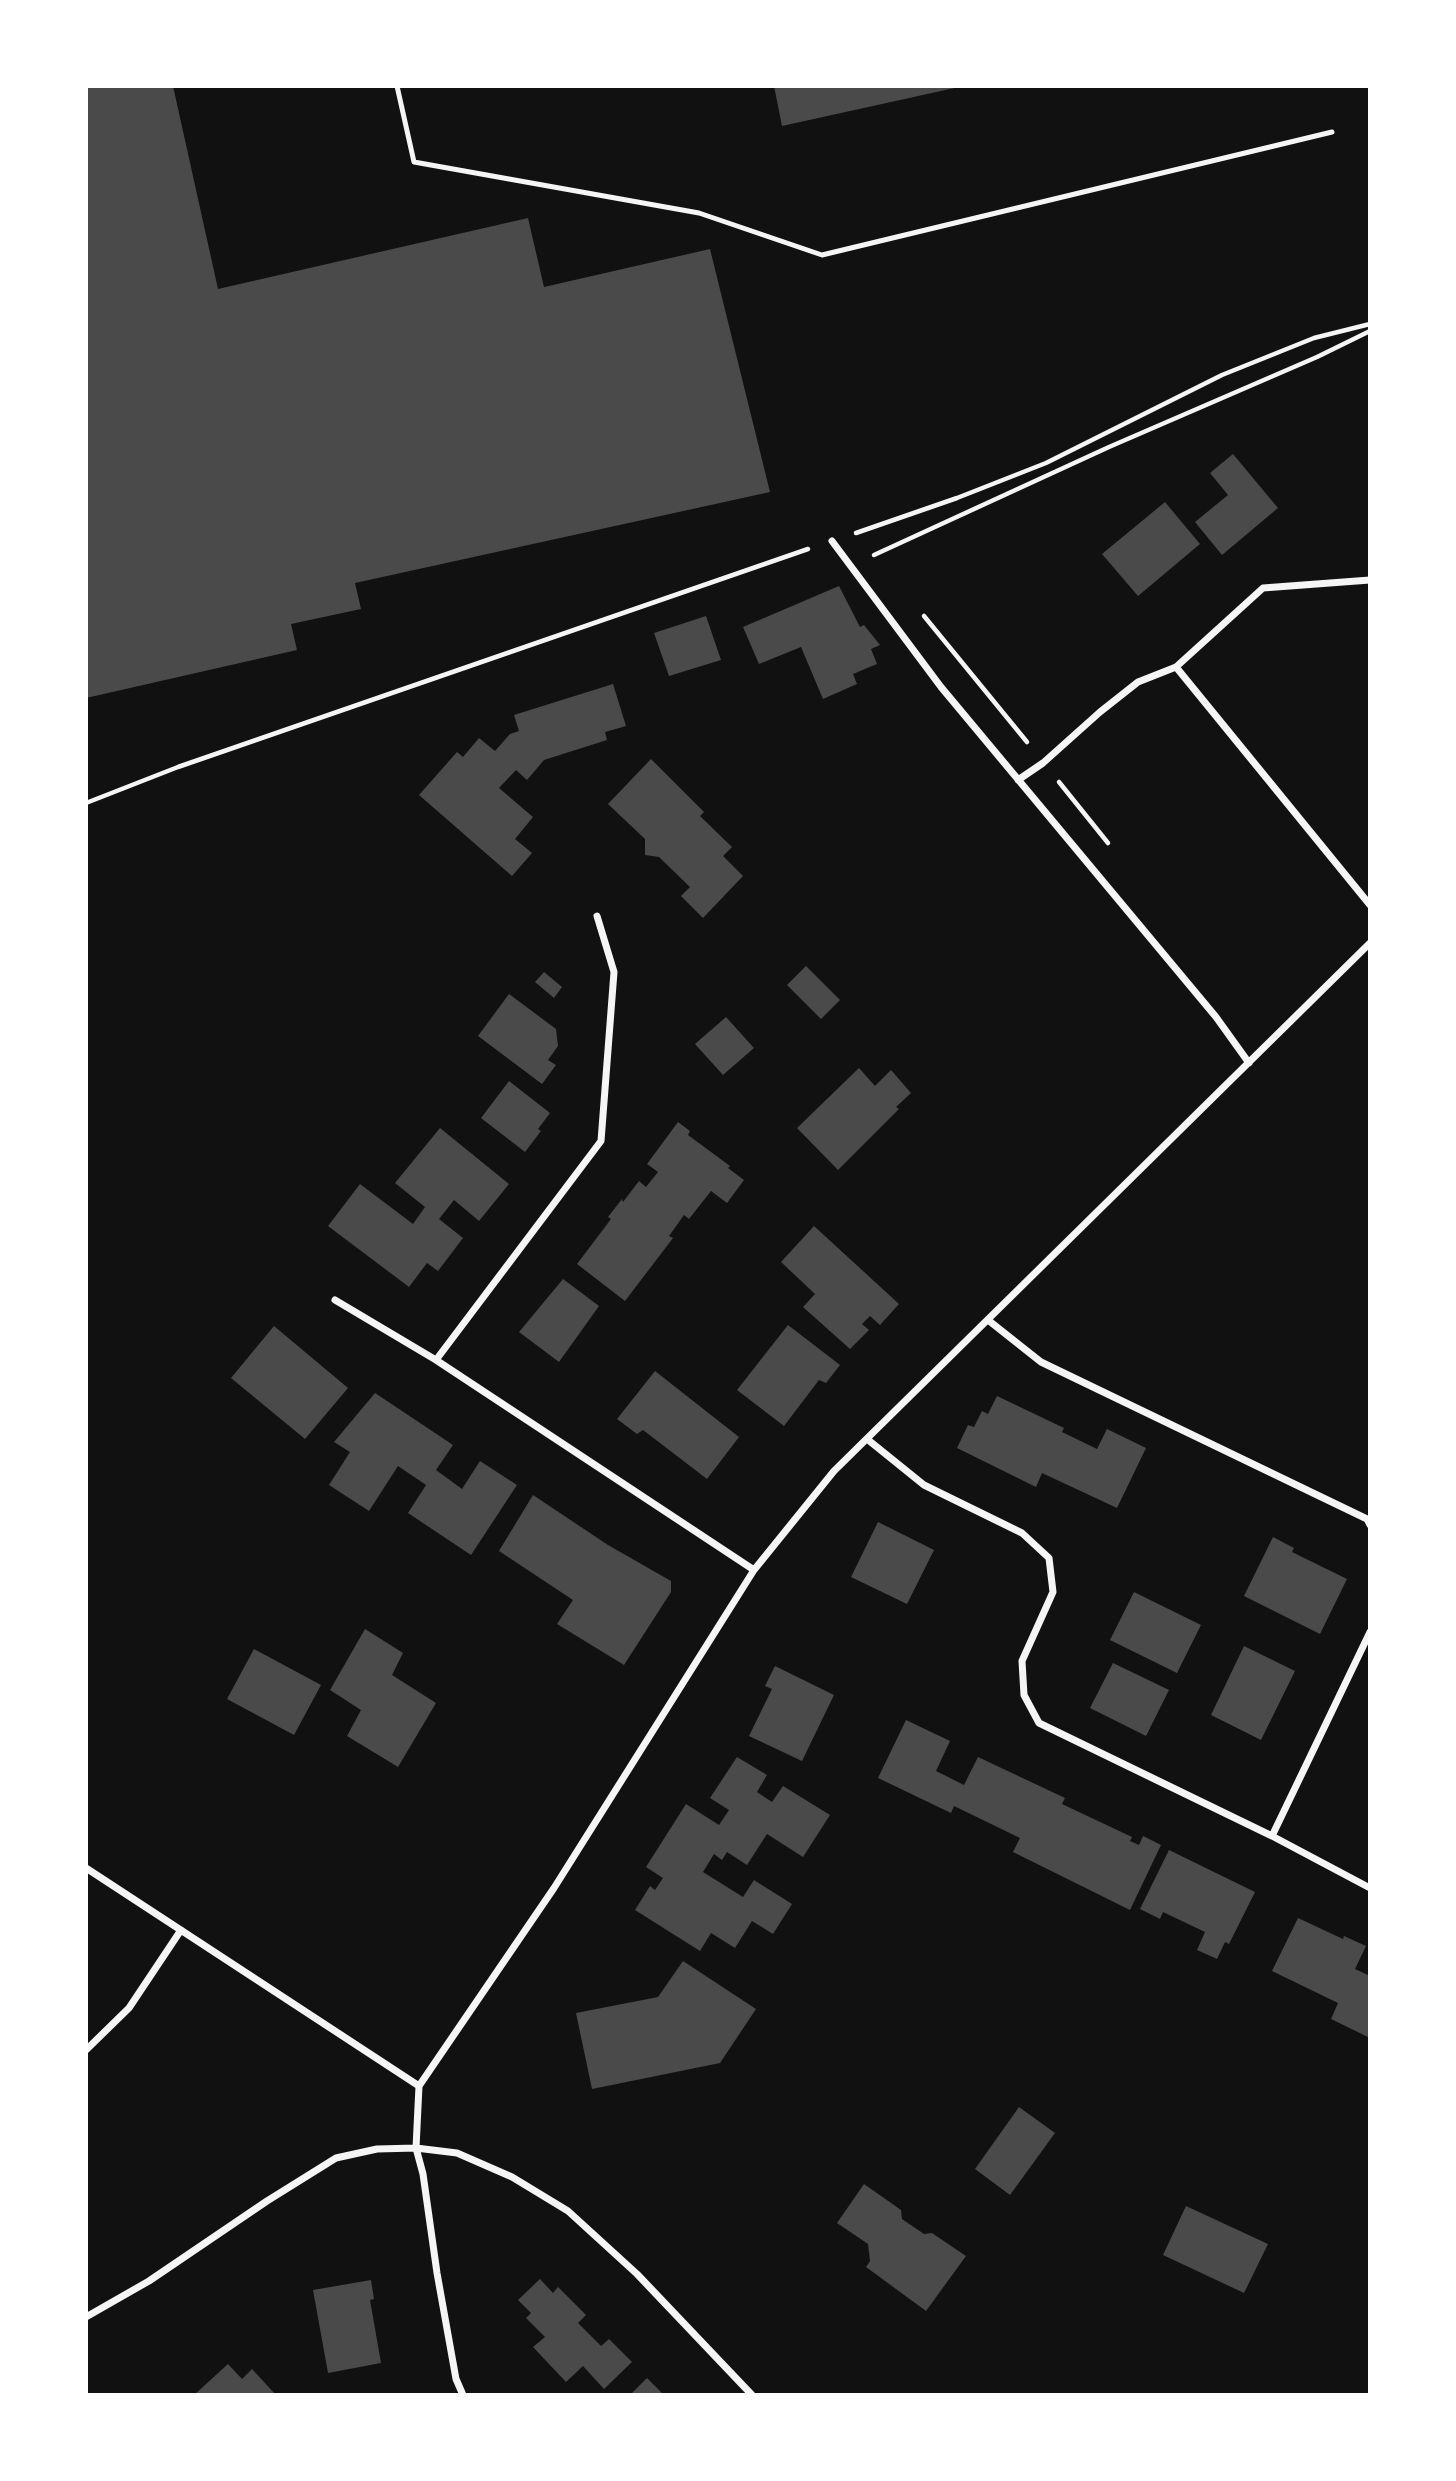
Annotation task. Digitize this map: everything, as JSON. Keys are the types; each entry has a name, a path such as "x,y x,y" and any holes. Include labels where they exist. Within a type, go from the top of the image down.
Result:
{"street":[{"path":"832,541 941,687 1216,1017 1250,1063"},
{"path":"1018,780 1139,682 1175,667 1263,588 1370,580"},
{"path":"1175,667 1370,905"},
{"path":"436,1360 601,1141 614,972 597,916"},
{"path":"463,2395 456,2379 423,2174 416,2148 419,2086 554,1888 754,1570 834,1471 1370,943"},
{"path":"335,1300 436,1360 754,1570"},
{"path":"988,1320 1041,1362 1367,1519 1370,1525"},
{"path":"867,1439 925,1485 1022,1533 1049,1558 1053,1592 1022,1661 1024,1695 1040,1723 1272,1836 1370,1888"},
{"path":"1272,1836 1370,1632"},
{"path":"86,1867 419,2086"},
{"path":"86,2050 128,2008 181,1930"},
{"path":"86,2317 149,2281 336,2158 377,2149 416,2148 457,2152 512,2177 568,2211 637,2274 752,2395"}],"lane":[{"path":"397,86 414,162 699,213 821,256 1332,132"}],"path":[{"path":"86,803 191,763 957,498 1046,463 1222,375 1314,338 1370,324"},
{"path":"882,565 873,554 1370,331"},
{"path":"916,606 1113,848"}],"building":[{"path":"86,86 173,86 218,289 528,218 544,287 710,249 770,492 355,583 361,609 291,624 297,650 86,698"},
{"path":"774,86 959,86 959,87 782,126"},
{"path":"1233,454 1278,508 1222,555 1195,522 1228,495 1210,473"},
{"path":"1165,502 1200,544 1138,596 1102,554"},
{"path":"839,586 860,627 864,625 880,645 871,649 877,664 853,674 857,684 823,699 801,647 759,664 743,627"},
{"path":"706,616 721,660 669,676 654,633"},
{"path":"613,684 626,726 605,732 607,740 544,760 527,780 516,770 499,788 533,817 515,839 532,853 512,876 419,795 457,752 463,757 479,738 495,751 510,734 519,731 514,715"},
{"path":"651,759 704,812 700,816 732,847 723,856 743,876 703,918 681,896 690,887 659,857 645,855 645,839 608,804"},
{"path":"806,966 840,1000 821,1019 787,985"},
{"path":"544,972 562,987 554,998 535,982"},
{"path":"509,994 556,1029 558,1046 548,1060 556,1065 542,1084 478,1036"},
{"path":"726,1017 754,1048 723,1075 695,1044"},
{"path":"859,1068 875,1086 891,1070 911,1093 896,1107 899,1109 838,1170 797,1128"},
{"path":"509,1081 550,1113 538,1129 541,1131 525,1152 481,1118"},
{"path":"678,1122 690,1131 688,1135 730,1166 728,1168 744,1180 727,1203 711,1191 689,1219 684,1215 669,1236 673,1238 625,1301 577,1264 611,1219 608,1217 622,1199 623,1202 639,1181 646,1187 658,1172 647,1164"},
{"path":"440,1128 509,1184 479,1221 454,1200 439,1219 463,1238 438,1271 427,1263 409,1287 328,1226 360,1184 413,1224 425,1207 395,1183"},
{"path":"814,1226 899,1304 880,1325 870,1316 862,1324 869,1330 850,1349 803,1307 815,1294 781,1262"},
{"path":"563,1279 599,1306 559,1362 519,1332"},
{"path":"788,1325 840,1365 826,1383 819,1380 784,1426 737,1390"},
{"path":"274,1326 348,1388 305,1439 231,1378"},
{"path":"655,1371 739,1437 707,1479 643,1430 637,1434 617,1419"},
{"path":"375,1393 453,1445 436,1470 462,1489 480,1461 517,1485 471,1555 408,1513 426,1485 398,1466 369,1511 329,1485 350,1452 334,1442"},
{"path":"997,1396 1064,1428 1062,1432 1097,1449 1107,1429 1146,1448 1117,1508 1042,1473 1036,1487 957,1448 968,1425 974,1427 982,1411 988,1414"},
{"path":"533,1495 608,1545 671,1581 671,1592 624,1665 557,1624 573,1600 499,1551"},
{"path":"878,1522 934,1550 907,1604 851,1577"},
{"path":"1273,1537 1294,1548 1292,1552 1347,1579 1320,1634 1244,1596"},
{"path":"1134,1592 1201,1625 1177,1673 1110,1640"},
{"path":"365,1629 403,1653 392,1675 436,1703 398,1767 347,1736 361,1710 330,1690"},
{"path":"1244,1646 1295,1671 1261,1740 1211,1715"},
{"path":"254,1649 321,1685 294,1735 227,1699"},
{"path":"1113,1663 1169,1690 1146,1736 1090,1708"},
{"path":"775,1666 834,1695 802,1761 749,1736 772,1689 765,1686"},
{"path":"906,1720 950,1741 936,1771 964,1785 978,1757 1065,1798 1062,1804 1132,1837 1130,1841 1139,1845 1143,1836 1161,1845 1130,1910 1013,1852 1020,1838 954,1806 951,1813 878,1778"},
{"path":"737,1757 767,1775 757,1792 772,1802 783,1786 830,1815 803,1857 767,1834 747,1865 727,1852 722,1860 714,1854 703,1872 743,1897 754,1880 792,1904 773,1934 752,1921 735,1948 711,1933 700,1951 635,1910 650,1886 655,1890 663,1878 646,1867 686,1804 719,1825 729,1810 710,1798"},
{"path":"1169,1850 1255,1892 1229,1944 1225,1942 1217,1959 1197,1950 1205,1932 1163,1912 1160,1919 1140,1909"},
{"path":"1298,1918 1343,1939 1344,1936 1366,1946 1355,1969 1370,1976 1370,2038 1331,2019 1338,2003 1272,1971"},
{"path":"683,1961 756,2009 720,2063 592,2089 576,2013 658,1997"},
{"path":"1019,2107 1055,2133 1010,2195 975,2169"},
{"path":"864,2184 901,2210 902,2219 924,2234 932,2233 966,2256 926,2311 866,2267 870,2261 868,2244 837,2223"},
{"path":"1186,2206 1268,2244 1244,2293 1163,2255"},
{"path":"540,2279 553,2293 558,2287 586,2315 578,2323 601,2346 609,2339 632,2362 604,2389 583,2366 566,2382 533,2347 545,2337 526,2318 531,2313 518,2300"},
{"path":"371,2280 374,2299 370,2300 381,2363 328,2373 313,2290"},
{"path":"228,2364 242,2379 252,2369 276,2395 194,2395"},
{"path":"647,2378 664,2395 630,2395"}]}
